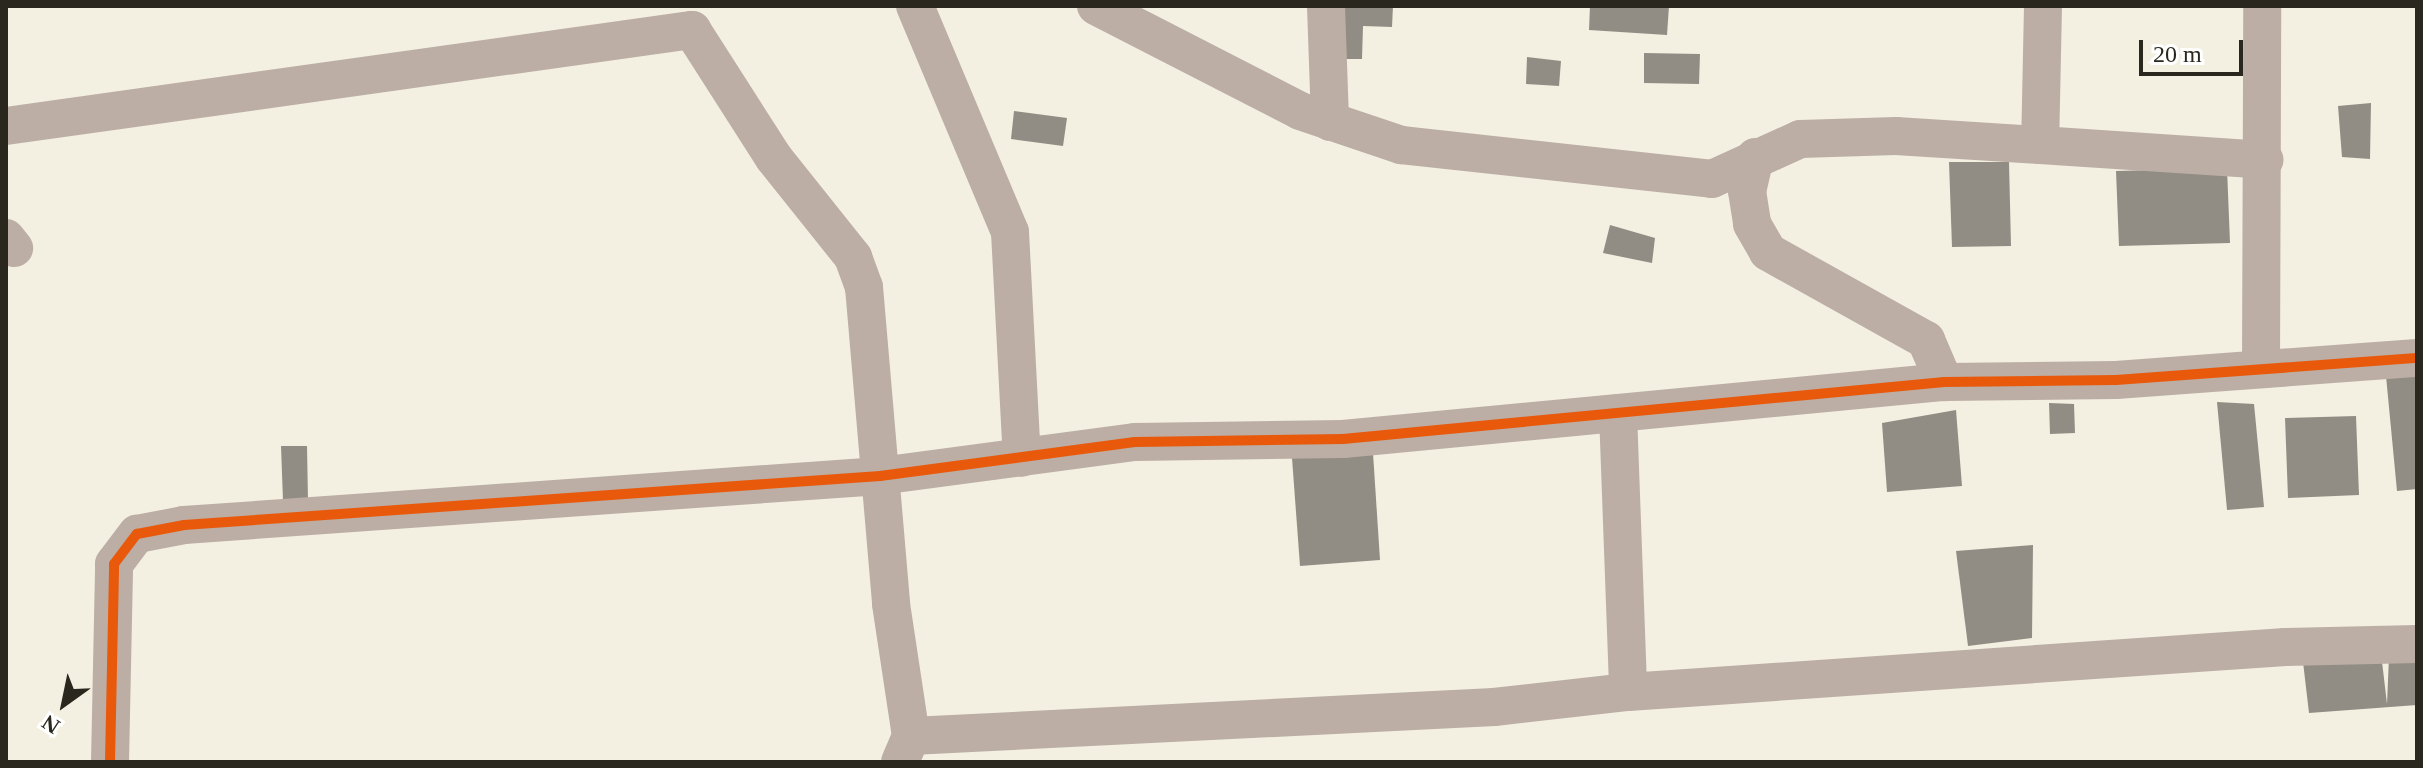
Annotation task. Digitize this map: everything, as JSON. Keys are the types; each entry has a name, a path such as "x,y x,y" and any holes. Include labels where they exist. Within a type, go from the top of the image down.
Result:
{"street":[{"path":"915,6 1010,232 1022,458"},
{"path":"1096,6 1330,122 1401,145 1593,169 1712,179 1800,139 1896,136 2264,160"},
{"path":"1326,6 1330,122"},
{"path":"2040,145 2043,6"},
{"path":"2261,367 2264,160 2262,6"},
{"path":"6,126 697,18 774,158 853,257 864,287 906,749 1494,707 1628,692 2285,647 2417,644"},
{"path":"1755,157 1747,191 1752,224 1768,252 1926,340 1944,382"},
{"path":"110,762 114,564 137,534 184,525 880,476 1135,442 1343,439 1944,382 2116,380 2417,358"},
{"path":"1618,413 1628,692"}],"building":[{"path":"1336,6 1393,6 1392,27 1363,26 1362,59 1335,59"},
{"path":"1590,6 1669,6 1667,35 1589,30"},
{"path":"1644,53 1700,54 1699,84 1644,83"},
{"path":"1527,57 1561,61 1559,86 1526,84"},
{"path":"2371,103 2370,159 2342,157 2338,106"},
{"path":"1014,111 1067,118 1063,146 1011,139"},
{"path":"1949,162 2009,162 2011,246 1952,247"},
{"path":"2227,168 2230,243 2119,246 2116,171"},
{"path":"1610,225 1655,238 1652,263 1603,253"},
{"path":"2417,373 2417,489 2397,491 2386,376"},
{"path":"2217,402 2254,404 2264,507 2227,510"},
{"path":"2049,403 2074,404 2075,433 2050,434"},
{"path":"1956,410 1962,486 1887,492 1882,423"},
{"path":"2356,416 2359,495 2288,498 2285,418"},
{"path":"281,446 307,446 308,501 283,501"},
{"path":"1373,453 1380,560 1300,566 1292,458"},
{"path":"2033,545 2032,638 1968,646 1956,551"},
{"path":"2381,653 2387,704 2389,656 2417,657 2417,705 2309,713 2303,662"}],"cycle path":[{"path":"110,762 114,564 137,534 184,525 880,476 1135,442 1343,439 1944,382 2116,380 2417,358"}]}
